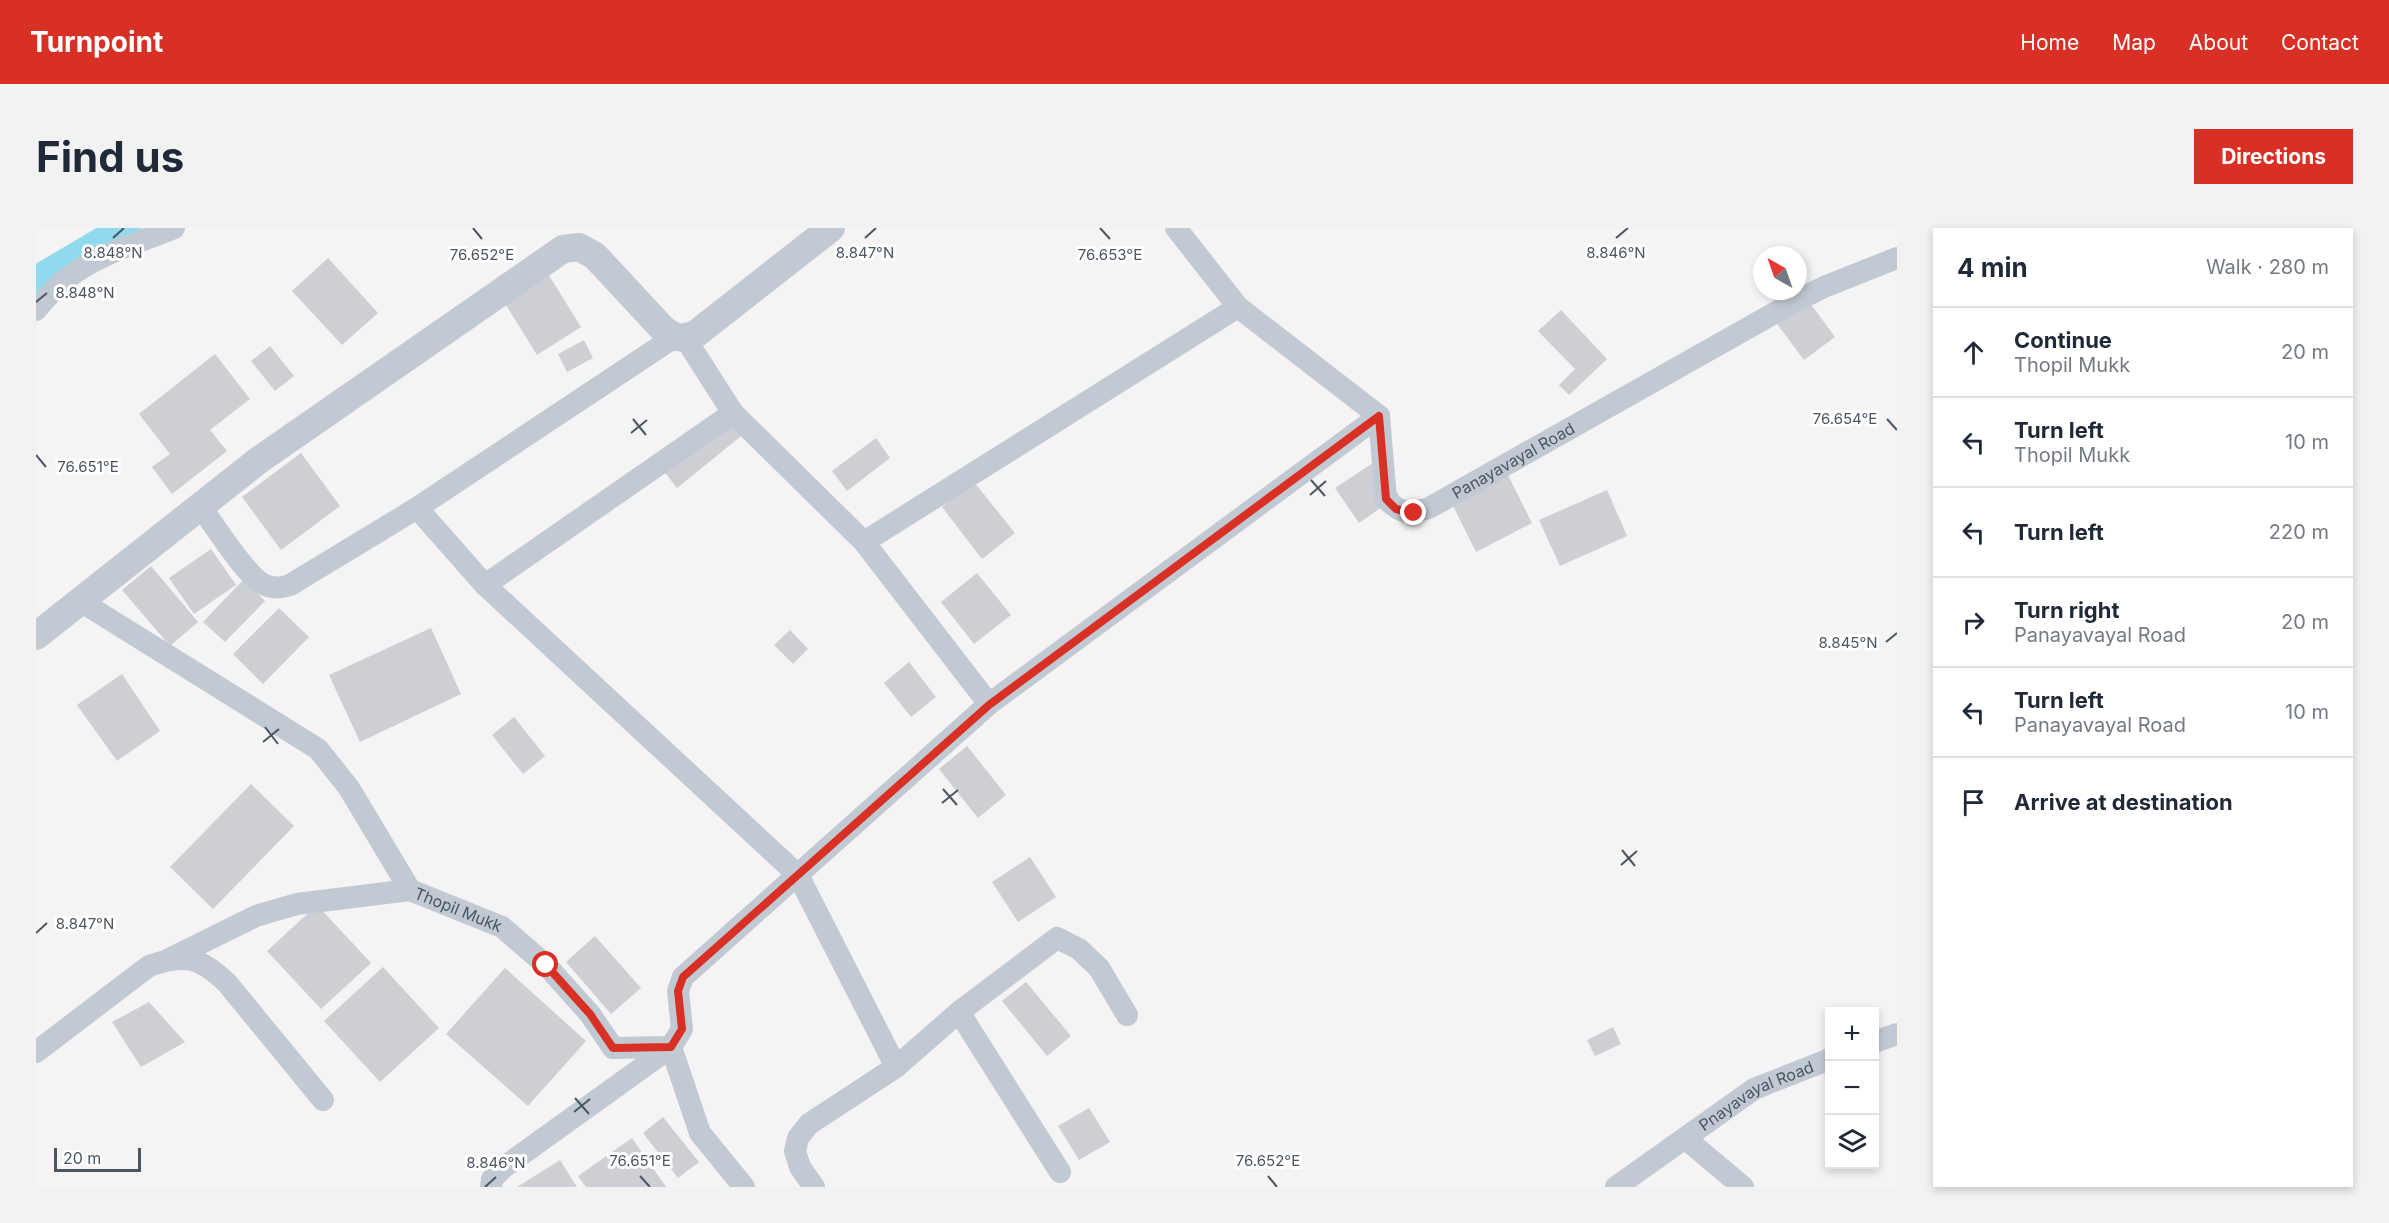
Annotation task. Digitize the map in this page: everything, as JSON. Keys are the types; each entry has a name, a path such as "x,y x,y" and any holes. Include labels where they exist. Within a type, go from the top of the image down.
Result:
{"street":[{"path":"36,310 72,274 103,257 174,228"},
{"path":"200,506 261,583 278,589 290,585 417,508 679,338 697,333 831,228"},
{"path":"491,1187 492,1179 504,1167 671,1047 682,1029 678,991 683,977 989,705 1379,416 1238,307 1176,228"},
{"path":"36,636 259,460 563,249 579,247 595,256 679,338 733,413 864,542 989,705"},
{"name":"Panayavayal Road","path":"1379,416 1386,499 1396,509 1414,513 1429,508 1794,302 1824,287 1897,258"},
{"path":"864,542 1238,307"},
{"path":"485,585 733,413"},
{"path":"417,508 485,585 798,875 896,1067"},
{"name":"Thopil Mukk","path":"80,601 318,749 349,788 410,890 502,927 546,965 590,1014 613,1048 671,1047"},
{"path":"36,1052 149,966 256,916 297,904 410,890"},
{"path":"814,1187 800,1167 795,1151 798,1138 809,1124 896,1067 959,1012 1057,938 1079,949 1099,968 1127,1015"},
{"path":"168,959 187,958 210,966 227,983 324,1100"},
{"path":"959,1012 1060,1172"},
{"path":"1879,1041 1897,1035"},
{"path":"671,1047 700,1133 744,1187"},
{"name":"Pnayavayal Road","path":"1616,1187 1754,1089 1825,1061"},
{"path":"1686,1139 1743,1187"}],"building":[{"path":"328,258 378,313 342,345 292,291"},
{"path":"545,269 581,327 537,355 501,297"},
{"path":"1808,300 1835,337 1804,360 1777,324"},
{"path":"1561,310 1607,359 1569,395 1559,385 1575,369 1538,331"},
{"path":"584,340 593,358 567,372 558,354"},
{"path":"270,346 294,376 275,391 251,361"},
{"path":"215,354 250,399 210,430 227,451 172,494 152,467 170,454 139,414"},
{"path":"729,401 751,428 677,488 656,461"},
{"path":"876,438 890,458 847,491 832,471"},
{"path":"301,453 340,506 281,550 242,497"},
{"path":"1376,461 1399,495 1359,523 1335,488"},
{"path":"1508,475 1532,523 1476,552 1452,504"},
{"path":"974,482 1015,533 982,559 942,507"},
{"path":"1607,490 1627,536 1560,566 1539,520"},
{"path":"211,549 236,585 194,614 169,578"},
{"path":"151,566 198,622 170,646 122,590"},
{"path":"977,573 1011,615 974,644 941,602"},
{"path":"244,579 265,601 225,642 203,622"},
{"path":"279,608 309,637 263,684 233,654"},
{"path":"431,628 461,694 360,742 329,675"},
{"path":"790,630 808,649 793,664 774,645"},
{"path":"909,662 936,697 911,717 884,683"},
{"path":"122,674 160,731 117,761 77,705"},
{"path":"514,717 545,756 523,774 492,735"},
{"path":"967,746 1006,795 978,818 939,769"},
{"path":"251,784 294,826 213,909 170,867"},
{"path":"1030,857 1056,897 1018,922 992,882"},
{"path":"317,905 371,963 321,1009 267,951"},
{"path":"595,936 641,988 611,1014 566,962"},
{"path":"383,967 439,1028 380,1082 324,1021"},
{"path":"505,968 586,1041 528,1106 446,1034"},
{"path":"1026,982 1071,1036 1047,1056 1002,1001"},
{"path":"149,1002 185,1042 141,1067 112,1022"},
{"path":"1613,1027 1621,1044 1595,1056 1587,1040"},
{"path":"1089,1108 1110,1142 1079,1160 1058,1126"},
{"path":"663,1117 699,1162 678,1178 643,1133"},
{"path":"632,1138 666,1187 586,1187 578,1176"},
{"path":"560,1160 577,1187 517,1187"}],"waterway":[{"path":"36,281 126,228"}],"route":[{"path":"546,965 590,1014 613,1048 671,1047 682,1029 678,991 683,977 989,705 1379,416 1386,499 1396,509 1414,513"}]}
